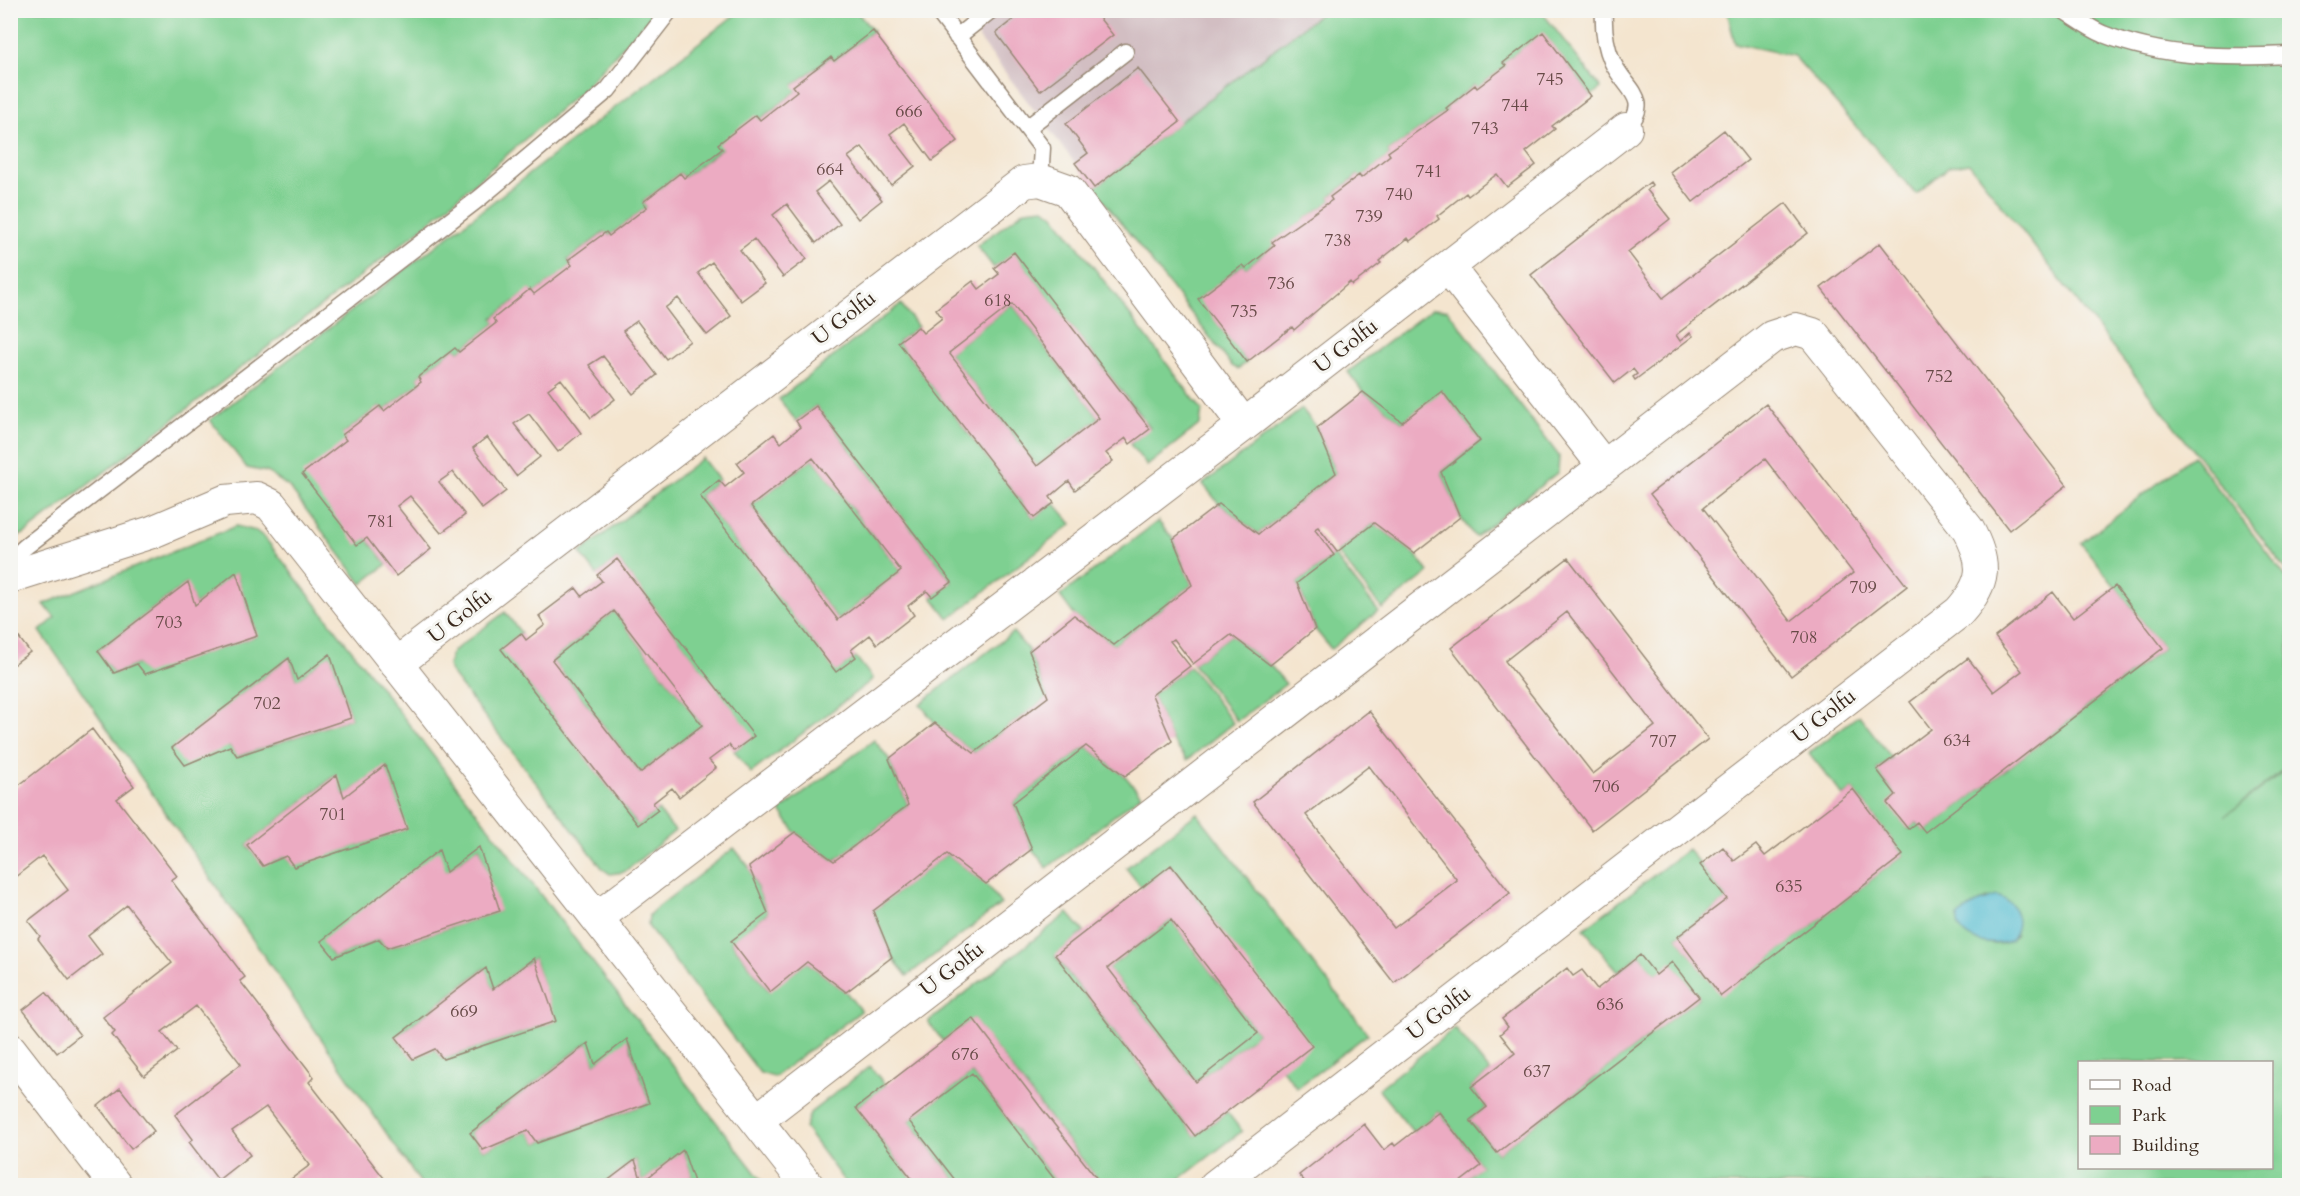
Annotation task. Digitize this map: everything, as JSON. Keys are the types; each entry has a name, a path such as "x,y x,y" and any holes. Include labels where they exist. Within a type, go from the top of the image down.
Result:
{"street":[{"name":"U Golfu","path":"597,918 1244,425 1626,129"},
{"name":"U Golfu","path":"396,664 1007,192 1024,182 1040,180"},
{"path":"1040,180 1068,190 1244,425"},
{"path":"1448,267 1603,465"},
{"name":"U Golfu","path":"757,1120 1603,465 1772,337 1796,329 1813,334 1968,529 1979,548 1982,572 1975,594 1959,612 1215,1185"},
{"path":"10,577 153,532 225,501 257,498 271,505 808,1185"},
{"path":"10,1049 116,1185"}],"lane":[{"path":"10,561 25,547 481,197 608,90 670,10"},
{"path":"937,10 1042,148 1040,180"},
{"path":"957,37 991,10"},
{"path":"1604,10 1603,30 1612,62 1634,92 1638,105 1636,117 1626,129"},
{"path":"2063,10 2101,33 2137,46 2182,56 2289,55"},
{"path":"1027,128 1125,52"}],"shaded area":[{"path":"958,11 1324,11 1094,188"}],"green space":[{"path":"10,11 656,11 583,89 420,230 24,534 11,538"},
{"path":"740,11 856,11 873,31 834,61 830,57 794,85 797,91 684,178 680,173 643,202 647,207 609,236 605,232 568,260 572,266 534,294 530,290 493,318 496,323 459,352 455,348 418,377 421,382 384,411 380,406 343,434 367,538 387,564 362,584 289,487 267,472 247,468 210,420"},
{"path":"1324,11 1541,11 1601,88 1591,96 1543,33 1503,63 1506,66 1477,88 1474,85 1446,108 1448,110 1388,152 1390,155 1361,178 1358,175 1330,197 1332,200 1273,242 1275,245 1246,268 1243,265 1199,299 1247,362 1238,369 1232,366 1094,188"},
{"path":"1727,11 2289,11 2289,573 1969,163 1949,167 1916,194 1794,56 1735,43"},
{"path":"1044,208 1054,215 1202,410 1200,424 1147,466 1130,444 1150,428 1014,253 994,268 977,246 1025,210"},
{"path":"901,304 918,327 898,342 1034,518 1054,503 1072,524 949,619 932,597 952,582 816,406 796,421 779,399"},
{"path":"1012,304 1099,418 1037,466 949,353"},
{"path":"1432,309 1447,310 1559,456 1558,472 1475,537 1460,517 1441,472 1480,441 1442,392 1402,422 1363,392 1348,372"},
{"path":"1302,409 1317,428 1336,473 1258,534 1219,504 1203,484"},
{"path":"2193,456 2289,581 2289,766 2225,816 2289,768 2289,1185 1456,1185 1481,1166 1439,1112 1413,1132 1378,1089 1455,1028 1490,1072 1471,1087 1487,1107 1470,1120 1497,1153 1699,997 1672,963 1656,975 1640,955 1618,972 1584,929 1688,849 1727,899 1677,937 1721,995 1903,855 1853,789 1843,796 1809,753 1859,715 1892,758 1877,770 1896,795 1888,803 1908,829 1917,822 1925,832 2163,648 2081,543","holes":["1987,898 2016,934 2000,944 1987,943 1968,936 1969,908"]},
{"path":"702,458 719,480 700,496 836,671 856,657 873,679 751,773 734,751 753,736 617,559 597,575 580,553"},
{"path":"813,458 901,571 838,620 751,506"},
{"path":"1158,521 1173,539 1192,585 1114,645 1074,615 1060,596"},
{"path":"1374,523 1414,553 1429,572 1382,609 1337,552"},
{"path":"236,526 256,531 265,538 765,1185 695,1185 683,1151 642,1182 635,1160 602,1185 422,1185 40,631 55,618 44,604","holes":["236,573 257,636 145,673 137,664 114,673 98,651 187,583 195,605","330,655 351,718 238,756 230,746 173,748 289,658 297,680","385,766 406,829 294,866 286,856 263,865 247,845 336,775 344,797","479,847 499,911 387,948 379,939 334,957 322,941 446,872","534,958 555,1021 443,1059 435,1049 413,1058 396,1037 485,968 493,989","628,1040 649,1103 537,1143 528,1131 483,1150 470,1133 587,1043 595,1064"]},
{"path":"1334,555 1378,611 1331,649 1315,629 1297,583"},
{"path":"614,611 702,725 640,773 552,660"},
{"path":"505,612 521,633 502,649 638,825 658,810 675,831 624,872 610,874 603,869 451,673 448,665 452,652"},
{"path":"1013,632 1029,651 1048,697 974,753 935,723 920,704"},
{"path":"1231,635 1270,665 1286,684 1237,721 1193,664"},
{"path":"1190,666 1233,723 1187,760 1172,741 1152,695"},
{"path":"874,740 889,759 908,805 834,861 795,832 780,811"},
{"path":"1086,746 1125,776 1141,795 1047,868 1032,849 1013,803"},
{"path":"1197,813 1368,1034 1297,1088 1282,1069 1241,956 1171,865 1142,888 1126,868"},
{"path":"734,848 749,867 768,913 731,942 769,991 807,962 846,992 861,1011 774,1077 760,1073 648,926 649,915 654,910"},
{"path":"947,854 986,884 1001,904 907,976 892,957 873,911"},
{"path":"1068,913 1084,932 1055,956 1195,1136 1227,1112 1242,1131 1172,1185 1102,1185 973,1019 943,1041 928,1022"},
{"path":"1171,920 1258,1033 1196,1082 1108,968"},
{"path":"870,1066 886,1086 856,1108 917,1185 847,1185 805,1128 810,1113"},
{"path":"972,1073 1059,1185 959,1185 909,1121"}],"water":[{"path":"1997,896 2010,903 2017,914 2017,927 2011,940 2004,943 1986,943 1977,941 1962,932 1958,925 1958,916 1977,903"}],"building":[{"path":"1025,10 1093,10 1113,35 1040,91 996,33"},
{"path":"873,31 958,141 932,161 904,123 890,134 915,166 891,185 862,147 848,157 882,200 858,219 829,181 815,192 840,224 816,243 787,204 773,215 807,259 783,277 754,239 740,250 765,283 741,301 712,262 698,273 731,316 707,335 678,298 665,308 690,341 666,359 637,321 623,331 657,375 633,394 603,356 589,365 615,399 591,418 561,379 548,389 581,433 558,452 529,414 514,424 540,457 516,476 487,437 473,448 506,491 482,509 453,472 439,482 465,515 441,533 410,496 397,506 431,549 396,576 367,538 357,545 302,474 346,440 342,435 380,406 384,411 421,382 418,377 455,348 459,352 496,323 493,319 530,289 534,294 572,265 568,260 606,232 609,236 647,207 643,202 680,173 684,178 722,149 718,144 756,115 760,120 797,91 793,86 831,57 834,61"},
{"path":"1543,32 1591,96 1552,126 1555,129 1526,152 1536,165 1507,187 1497,174 1468,196 1466,193 1437,216 1439,219 1410,241 1408,238 1379,261 1381,263 1352,285 1350,282 1294,330 1292,327 1247,362 1198,299 1243,265 1246,268 1275,245 1272,242 1332,200 1330,197 1359,175 1361,178 1390,155 1388,152 1448,110 1446,108 1475,85 1477,88 1506,66 1503,63"},
{"path":"1138,68 1180,122 1094,188 1075,163 1088,153 1066,124"},
{"path":"1724,130 1748,160 1693,202 1670,172"},
{"path":"1650,182 1652,185 1647,190 1670,219 1628,252 1663,298 1786,203 1808,233 1676,335 1680,341 1690,333 1693,336 1635,380 1633,377 1637,374 1633,369 1615,383 1531,275"},
{"path":"1880,243 2067,485 2009,530 1821,288"},
{"path":"1014,252 1150,429 1130,444 1126,438 1106,453 1113,461 1075,490 1069,481 1050,497 1054,503 1034,518 898,342 918,327 923,333 942,318 936,309 973,281 979,289 999,274 994,268","holes":["1012,304 1099,418 1037,466 949,353"]},
{"path":"1442,391 1480,441 1441,472 1460,517 1414,553 1374,523 1337,552 1318,527 1316,528 1315,530 1334,555 1297,583 1315,629 1270,665 1231,635 1193,664 1174,639 1170,641 1190,666 1152,695 1172,741 1125,776 1086,746 1013,803 1032,849 986,884 947,854 873,911 892,957 846,992 807,962 770,992 731,941 768,913 749,867 795,832 834,861 908,805 889,759 935,723 974,753 1048,697 1029,651 1074,615 1114,645 1192,585 1173,539 1219,504 1258,534 1336,473 1317,428 1363,392 1402,422"},
{"path":"1766,404 1907,586 1791,676 1650,494","holes":["1765,459 1853,573 1791,621 1703,508"]},
{"path":"816,406 952,582 932,597 927,591 908,606 914,615 877,644 870,635 851,650 856,657 836,672 700,496 719,480 725,487 744,472 737,463 774,434 781,443 800,427 796,421","holes":["813,458 901,571 838,620 751,506"]},
{"path":"1568,558 1708,739 1592,830 1451,648","holes":["1567,612 1655,726 1593,774 1505,661"]},
{"path":"617,559 754,736 734,751 729,745 709,760 716,768 679,797 672,788 653,803 658,810 638,825 501,649 521,633 526,640 545,625 539,616 576,588 582,596 602,581 597,575","holes":["614,611 702,725 640,773 552,660"]},
{"path":"236,572 257,636 145,674 137,664 114,673 98,651 188,582 195,605"},
{"path":"2115,586 2163,648 1925,832 1917,822 1908,829 1887,803 1896,795 1877,770 1931,729 1910,702 1968,658 1994,692 2022,671 1995,637 2053,592 2073,618"},
{"path":"10,626 30,652 10,667"},
{"path":"330,654 351,718 237,756 230,746 185,765 172,748 289,658 297,680"},
{"path":"1369,711 1510,893 1394,983 1253,802","holes":["1369,766 1457,880 1394,928 1306,815"]},
{"path":"92,729 134,786 117,799 177,876 171,880 245,977 240,981 314,1077 309,1082 384,1178 378,1182 381,1185 283,1185 310,1165 266,1107 232,1131 250,1155 218,1180 189,1142 193,1139 175,1115 241,1064 196,1006 162,1032 177,1051 144,1076 112,1035 115,1032 103,1017 172,963 127,905 88,936 102,954 69,980 38,939 40,936 28,921 68,890 42,856 10,881 10,792"},
{"path":"385,765 407,829 294,867 286,856 263,866 247,845 337,775 344,797"},
{"path":"1853,789 1903,855 1721,996 1677,937 1727,899 1700,865 1723,847 1734,861 1756,845 1765,856"},
{"path":"479,847 500,911 387,948 379,939 334,957 321,941 439,850 446,872"},
{"path":"1171,865 1312,1046 1195,1136 1055,955","holes":["1171,920 1258,1033 1196,1082 1108,968"]},
{"path":"1640,955 1656,975 1672,962 1699,997 1497,1153 1470,1120 1487,1107 1471,1087 1515,1053 1500,1034 1508,1027 1502,1019 1567,968 1573,976 1582,970 1597,989"},
{"path":"534,958 556,1021 443,1059 435,1049 413,1059 396,1037 486,968 493,989"},
{"path":"46,992 80,1035 57,1053 23,1010"},
{"path":"973,1018 1102,1185 1059,1185 972,1073 909,1121 959,1185 917,1185 856,1108"},
{"path":"627,1039 649,1103 537,1143 528,1131 483,1150 470,1133 588,1043 595,1064"},
{"path":"120,1088 154,1131 131,1149 98,1106"},
{"path":"1439,1112 1481,1166 1456,1185 1308,1185 1299,1175 1364,1124 1384,1150 1393,1143 1395,1146"},
{"path":"683,1150 695,1185 602,1185 635,1160 642,1182"}]}
